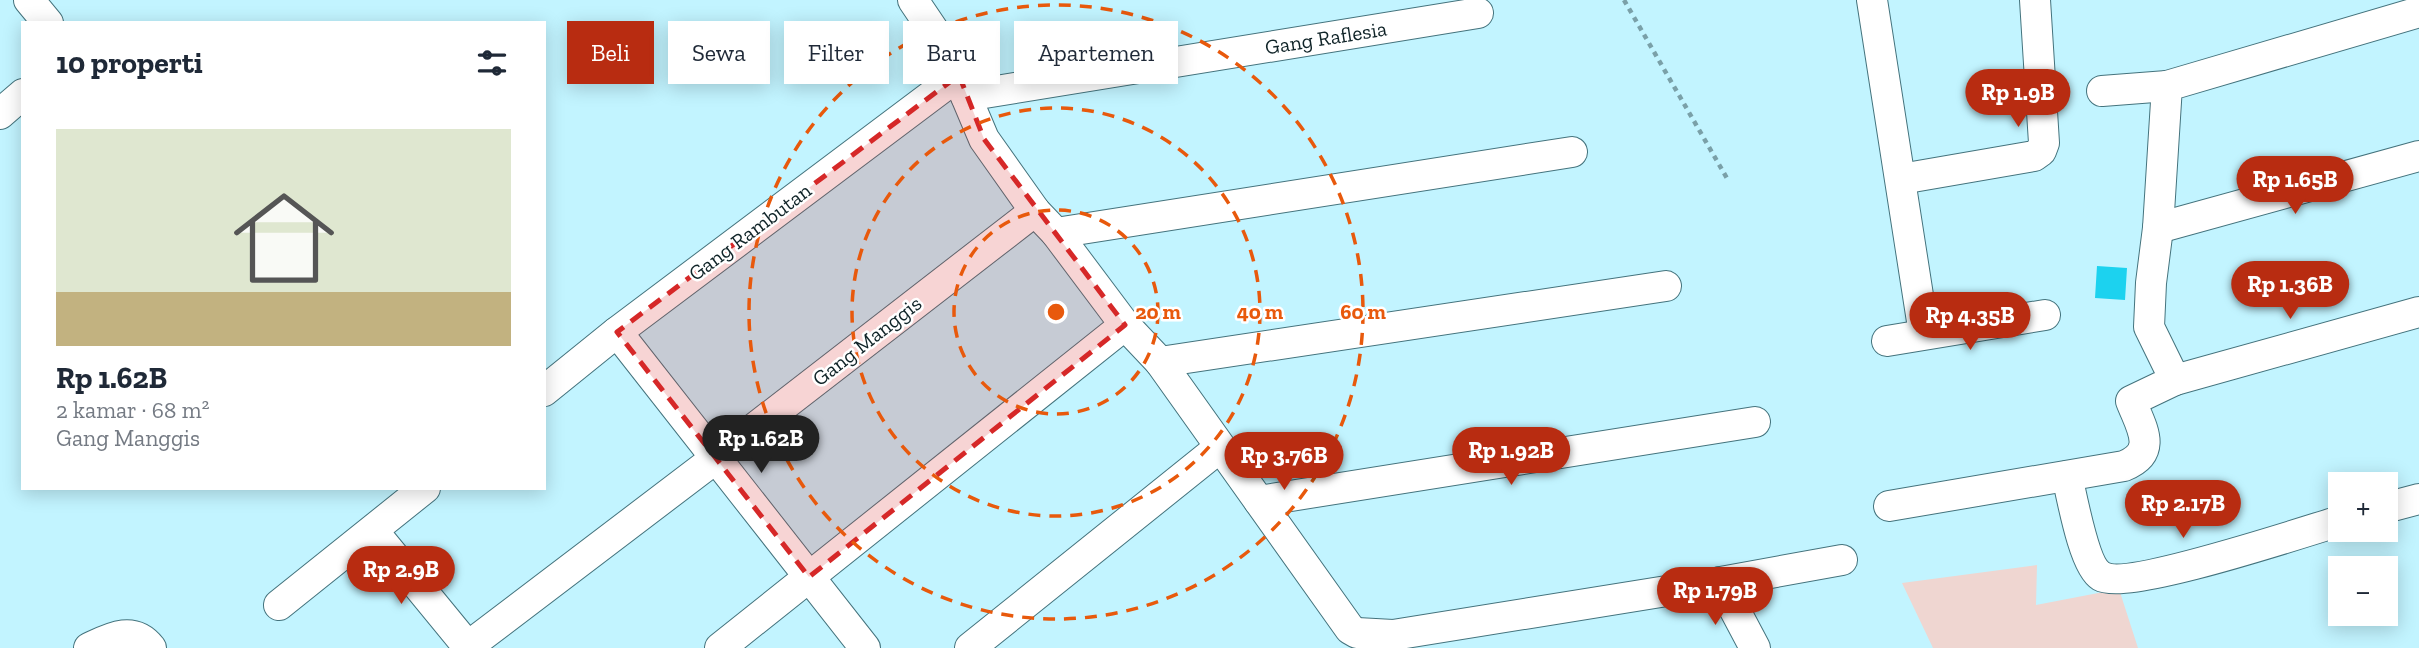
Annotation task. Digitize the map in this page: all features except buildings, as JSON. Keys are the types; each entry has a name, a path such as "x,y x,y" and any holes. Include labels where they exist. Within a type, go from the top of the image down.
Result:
{"street":[{"path":"29,0 46,21"},
{"path":"913,0 936,31 984,139 1035,211 1056,233 1125,325 1160,362 1350,629 1397,642 1842,560"},
{"path":"1901,179 2034,156 2041,151 2044,143 2035,0"},
{"path":"1879,1 1924,334"},
{"path":"2102,91 2168,86 2419,12"},
{"name":"Gang Raflesia","path":"962,85 1478,13"},
{"name":"Gang Rambutan","path":"546,389 617,332 962,85"},
{"path":"2168,86 2158,228 2151,283 2150,327 2175,380"},
{"path":"0,114 21,96"},
{"path":"1056,233 1572,152"},
{"path":"2158,228 2419,156"},
{"name":"Gang Manggis","path":"467,648 1035,211"},
{"path":"1160,362 1667,286"},
{"path":"1889,506 2124,466 2137,461 2143,455 2146,439 2131,401 2175,380 2419,312"},
{"path":"1887,341 2045,315"},
{"path":"720,648 1125,325"},
{"path":"617,332 865,648"},
{"path":"1259,501 1755,422"},
{"path":"970,648 1219,448"},
{"path":"2067,477 2090,562 2101,576 2116,579 2168,571 2328,525"},
{"path":"279,605 423,490"},
{"path":"2398,505 2419,499"},
{"path":"373,531 467,648"},
{"path":"1720,582 1755,648"},
{"path":"89,648 114,636 127,634 137,637 151,648"}],"path":[{"path":"1623,0 1728,180"}],"highlighted area":[{"path":"959,75 984,139 1125,325 809,577 617,332"}],"shaded area":[{"path":"2037,565 2036,605 2119,589 2138,648 1933,648 1902,583"}]}
